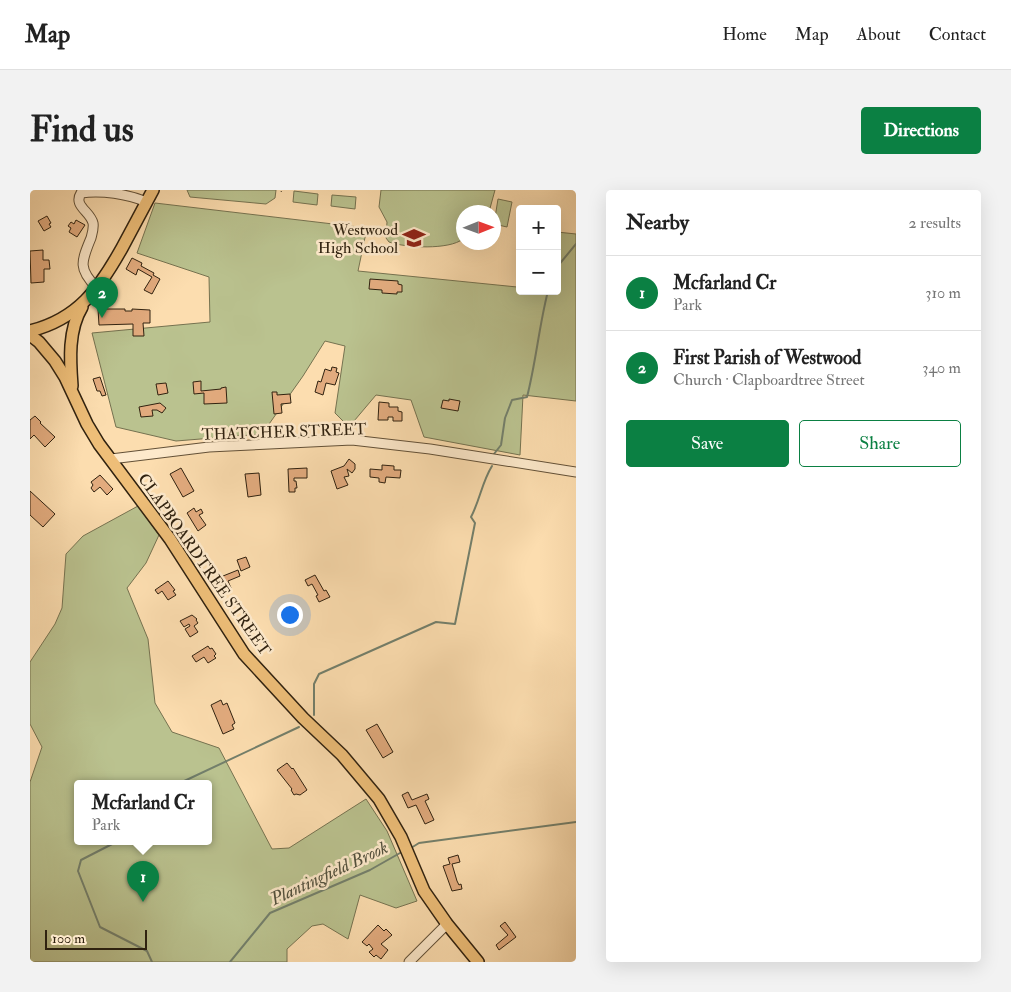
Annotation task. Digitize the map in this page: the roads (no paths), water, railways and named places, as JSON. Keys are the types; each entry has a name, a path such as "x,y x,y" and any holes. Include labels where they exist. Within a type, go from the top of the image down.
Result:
{"main road":[{"path":"30,331 54,323 86,301 110,268 153,190"},
{"name":"CLAPBOARDTREE STREET","path":"73,393 70,352 76,321 86,301"},
{"name":"CLAPBOARDTREE STREET","path":"30,335 40,342 55,361 99,444 170,539 244,654 303,718 342,755 379,799 401,837 424,891 447,924 478,962"}],"street":[{"path":"97,288 84,272 83,257 92,234 93,224 78,203 78,197 81,192 91,191 131,197 147,202"},
{"name":"THATCHER STREET","path":"112,459 209,447 352,440 430,449 576,472"},
{"path":"409,962 447,924"}],"waterway":[{"path":"561,262 576,244"},
{"path":"494,454 501,445 505,418 512,400 527,397 547,295"},
{"path":"314,715 314,684 319,674 436,622 455,624 475,523 471,517 492,466"},
{"path":"186,780 299,727"},
{"name":"Plantingfield Brook","path":"411,848 419,843 576,822"},
{"path":"110,845 81,860 78,871 100,927 147,951 152,962"},
{"name":"Plantingfield Brook","path":"230,962 270,913 370,870 400,853"}],"place":[{"name":"Westwood High School","path":"414,238"},
{"name":"First Parish of Westwood","path":"102,318"},
{"name":"Mcfarland Cr","path":"143,902"}]}
